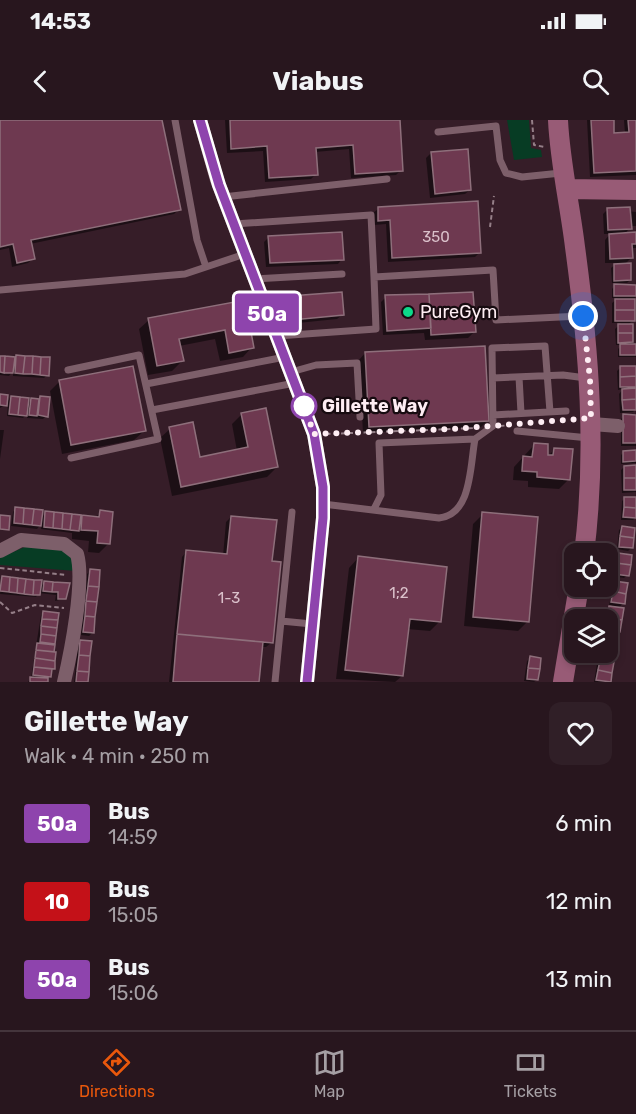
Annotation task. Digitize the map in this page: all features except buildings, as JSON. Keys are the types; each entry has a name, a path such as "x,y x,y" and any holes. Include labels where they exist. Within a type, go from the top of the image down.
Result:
{"main road":[{"path":"558,120 559,150 590,379 591,500 585,543"},
{"path":"565,181 636,190"},
{"path":"563,682 577,597"}],"street":[{"path":"200,120 223,197 314,434 323,487 323,504 307,682"},
{"path":"592,431 618,426"},
{"path":"0,551 21,540 64,544 77,554 79,576 64,682"}],"lane":[{"path":"175,120 197,240 206,267"},
{"path":"438,132 496,126 500,160 506,173 522,177 565,181"},
{"path":"223,197 387,179"},
{"path":"233,224 371,215 376,329 276,336"},
{"path":"0,290 185,274 245,254"},
{"path":"375,277 493,270 496,320 583,316"},
{"path":"254,279 342,274"},
{"path":"374,509 381,495 379,443 475,439 493,426 492,348 545,346 550,412"},
{"path":"68,370 139,355 158,439 71,458"},
{"path":"146,384 286,357"},
{"path":"152,410 293,377 316,365 357,363 360,417"},
{"path":"493,378 546,376 590,379"},
{"path":"519,377 521,413"},
{"path":"493,415 566,411"},
{"path":"516,428 592,431"},
{"path":"323,504 439,518 451,517 461,507 475,439"},
{"path":"275,682 292,512"},
{"path":"281,621 312,624"}],"path":[{"path":"532,120 534,145 548,148"},
{"path":"490,227 494,196"},
{"path":"314,434 493,426 516,428"},
{"path":"0,568 79,576"},
{"path":"0,602 12,613 35,605 75,609"}],"green space":[{"path":"507,120 529,120 531,148 541,150 542,157 514,160"},
{"path":"27,546 67,550 77,560 76,571 0,565 0,555 6,555"}],"bus line":[{"name":"50a","path":"200,120 219,185 314,434 323,487 323,518 307,682"}],"place":[{"name":"PureGym","path":"408,312"},
{"name":"Gillette Way","path":"304,406"}],"route":[{"path":"304,406 302,400 314,434 453,429 591,418 590,379 583,316"}]}
